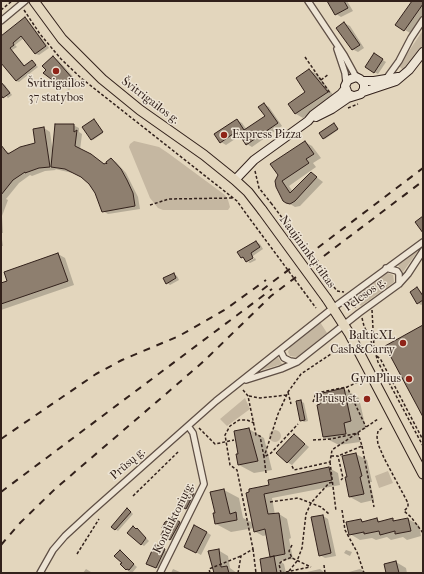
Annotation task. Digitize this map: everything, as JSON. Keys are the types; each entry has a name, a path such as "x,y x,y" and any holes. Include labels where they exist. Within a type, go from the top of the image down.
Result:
{"main road":[{"name":"Švitrigailos g.","path":"34,1 62,39 102,79 140,110 204,155 235,180 248,192 262,210"},
{"path":"235,180 254,160 308,121 353,96 358,96 363,92 396,81 409,70 423,52"},
{"path":"308,121 313,115 341,94 350,78 372,82 401,77"},
{"path":"359,79 364,86 363,92"},
{"path":"345,86 348,94 353,96"},
{"name":"Naujininkų tiltas","path":"262,210 327,299 344,325 423,474"}],"street":[{"path":"308,1 359,79"},
{"path":"1,21 22,3"},
{"path":"386,79 399,61 411,38 423,20"},
{"path":"336,44 345,73 345,86"},
{"name":"Pelesos g.","path":"333,308 423,242"},
{"name":"Pelesos g.","path":"344,325 399,284 408,274 423,251"},
{"name":"Pelesos g.","path":"386,268 397,272 400,279 399,284"},
{"name":"Prūsų g.","path":"40,573 53,550 65,536 97,506 188,426 333,308"},
{"name":"Prūsų g.","path":"242,381 281,369 297,362 344,325"},
{"path":"280,350 284,358 297,362"},
{"name":"Konduktorių g.","path":"160,573 204,484 193,433 188,426"}],"path":[{"path":"1,10 12,1"},
{"path":"22,3 45,39 80,78 237,201 316,308"},
{"path":"305,57 332,97"},
{"path":"321,81 330,74"},
{"path":"345,109 358,103"},
{"path":"254,170 259,188 337,292 344,291 359,313 374,348 378,362 423,446"},
{"path":"150,205 169,199 233,198"},
{"path":"372,309 374,348"},
{"path":"264,457 278,414 288,392 301,374 340,348"},
{"path":"377,356 381,360 423,440"},
{"path":"313,402 316,393 347,387 358,382"},
{"path":"347,387 366,427"},
{"path":"243,390 248,396 256,434 260,436 266,473"},
{"path":"288,392 291,404"},
{"path":"248,396 260,398 287,395"},
{"path":"336,511 330,462 332,450 378,419"},
{"path":"254,423 239,420 233,423 226,431 225,435 230,465 237,470 238,474 253,549 256,573"},
{"path":"264,457 271,453 298,424"},
{"path":"199,428 215,444 234,440"},
{"path":"382,428 378,431 378,444 408,503 408,507 404,511 411,517 423,533"},
{"path":"313,440 331,439 358,433"},
{"path":"358,433 374,507"},
{"path":"331,456 338,456 362,446"},
{"path":"133,496 179,451"},
{"path":"338,456 343,478 341,480"},
{"path":"292,466 294,470 330,462"},
{"path":"289,571 297,561 302,548 306,514 311,503 329,483 333,482"},
{"path":"270,502 298,498 321,507 329,514"},
{"path":"342,510 345,530 357,552 364,573"},
{"path":"77,554 99,519"},
{"path":"292,545 289,551 292,557 297,561 311,567 281,573 279,564 282,561 292,557"},
{"path":"210,573 209,569 241,556 253,549"},
{"path":"238,573 241,556"},
{"path":"324,565 325,573"}],"shaded area":[{"path":"423,30 423,46 410,64 403,70 399,66"},
{"path":"134,141 159,147 168,153 225,195 230,207 228,210 163,210 158,208 150,198 129,147"},
{"path":"420,248 403,272 397,264"},
{"path":"385,273 393,275 394,282 361,306 356,302 354,296"},
{"path":"320,322 327,333 297,357 290,356 288,352 290,347"},
{"path":"278,357 282,364 262,370 262,369"},
{"path":"245,398 250,409 227,426 220,419"},
{"path":"273,430 277,430 281,436 277,442 273,442 269,438 269,434"},
{"path":"388,471 393,483 379,488 375,476"}],"building":[{"path":"327,1 344,1 348,8 335,15"},
{"path":"412,1 423,1 423,4 404,31 395,25"},
{"path":"25,17 46,46 35,54 21,36 13,43 14,45 10,48 24,66 32,60 36,65 16,81 1,63 1,36"},
{"path":"344,22 360,45 352,50 336,28"},
{"path":"374,53 383,59 374,73 365,67"},
{"name":"Švitrigailos 37 statybos","path":"53,56 73,79 63,88 43,73 46,70 42,66"},
{"path":"309,69 328,92 295,114 288,104 305,92 296,78"},
{"path":"1,82 10,93 3,98 1,95"},
{"path":"264,103 278,123 246,145 237,131 220,143 214,134 237,119 244,130 265,116 258,107"},
{"path":"94,119 103,132 91,140 82,127"},
{"path":"334,123 338,129 323,139 319,133"},
{"path":"55,124 74,124 74,132 77,130 75,146 91,154 104,164 107,164 106,162 111,158 121,169 127,180 133,193 135,206 102,212 95,193 89,184 81,177 65,169 51,167"},
{"path":"44,127 50,167 25,172 13,180 1,195 1,145 8,154 20,147 35,143 33,129"},
{"path":"305,141 314,154 306,159 309,163 282,181 290,193 311,172 317,177 295,201 290,204 286,203 283,201 276,187 275,181 278,175 270,164"},
{"path":"423,216 423,233 415,222"},
{"path":"256,241 260,247 251,253 253,258 246,262 237,252"},
{"path":"58,253 68,281 1,304 1,283 7,281 4,272"},
{"path":"174,273 176,278 166,284 163,278"},
{"path":"417,287 423,296 423,300 417,304 410,292"},
{"path":"423,325 423,417 385,346"},
{"path":"344,388 351,421 344,423 346,434 323,437 317,405 320,404 318,394"},
{"path":"301,400 305,420 300,421 296,401"},
{"path":"249,428 258,461 238,465 236,454 238,454 234,431"},
{"path":"294,434 305,444 287,463 276,453"},
{"path":"356,453 362,476 360,477 364,494 349,497 345,477 347,477 342,456"},
{"path":"329,467 332,480 264,494 268,514 279,513 285,554 270,557 265,529 254,532 246,493 249,492 249,489 269,485 268,480"},
{"path":"186,488 194,493 186,509 178,505"},
{"path":"224,489 230,514 236,512 237,520 215,524 213,513 215,513 210,492"},
{"path":"127,508 131,512 115,530 111,527"},
{"path":"323,515 331,553 319,556 311,517"},
{"path":"171,517 180,522 170,540 161,535 165,522 168,522"},
{"path":"377,518 378,522 393,518 393,521 408,518 411,531 395,534 395,531 380,535 379,531 349,535 346,522 361,519 362,522"},
{"path":"194,525 207,532 196,553 184,547"},
{"path":"133,526 136,529 137,528 146,538 141,545 127,533"},
{"path":"155,544 165,549 156,568 146,564"},
{"path":"219,549 221,567 227,566 229,573 214,573 208,551"},
{"path":"120,550 134,564 129,570 126,570 120,564 122,563 114,556"},
{"path":"274,556 277,573 262,573 260,559"},
{"path":"396,561 399,573 386,573 384,564"}],"railway":[{"path":"262,290 423,168"},
{"path":"1,545 20,523 55,489 204,361 271,296 423,181"},
{"path":"1,439 96,374 122,360 179,336 226,309 266,280"},
{"path":"1,492 272,289"}],"place":[{"name":"Švitrigailos 37 statybos","path":"56,71"},
{"name":"Express Pizza","path":"224,135"},
{"name":"BalticXL Cash&Carry","path":"403,343"},
{"name":"GymPlius","path":"409,379"},
{"name":"Prūsų st.","path":"367,399"}]}
